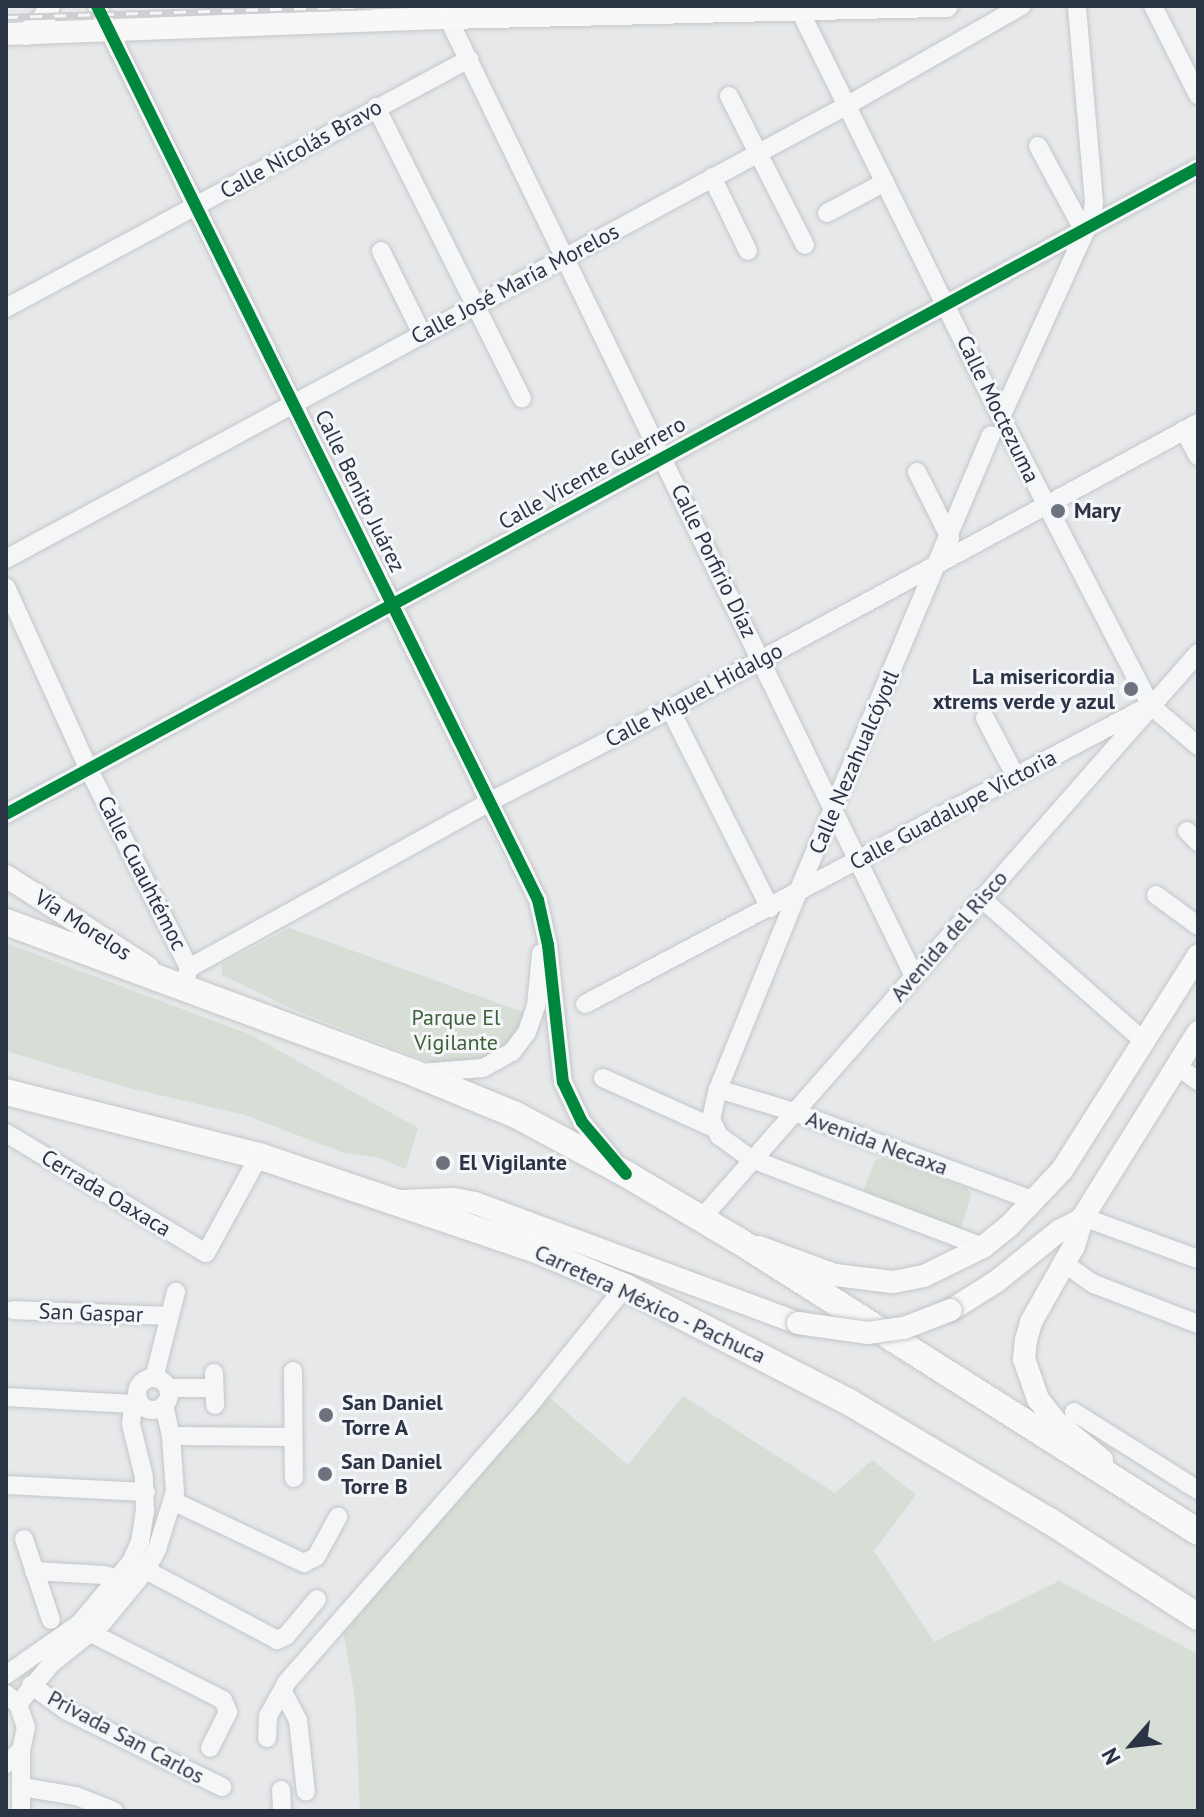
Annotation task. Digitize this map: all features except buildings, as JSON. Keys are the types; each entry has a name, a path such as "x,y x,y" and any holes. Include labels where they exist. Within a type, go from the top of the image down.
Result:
{"highway":[{"path":"6,922 159,976 186,977 516,1115 626,1174 739,1241 1198,1532"},
{"name":"Carretera México - Pachuca","path":"6,1092 259,1156 521,1244 625,1287 849,1402 1048,1520 1198,1617"}],"main road":[{"path":"16,34 44,19 49,6"},
{"path":"16,34 448,18 947,6"},
{"name":"Vía Morelos","path":"6,876 159,976"},
{"path":"739,1241 835,1275 893,1282 924,1276 983,1247 1035,1201 1062,1170 1198,956"},
{"path":"1153,1502 1056,1422 1029,1381 1024,1359 1031,1322 1080,1234 1082,1218 1198,1032"},
{"path":"393,1201 453,1199 475,1203 798,1323 867,1333 904,1328 951,1310 1008,1274 1059,1231 1082,1218"}],"street":[{"name":"Calle Benito Juárez","path":"97,6 538,900 545,931 563,1082 582,1122 626,1174"},
{"name":"Calle José María Morelos","path":"6,559 846,106 1021,6"},
{"path":"1001,417 1094,202 1077,6"},
{"path":"1153,6 1198,95"},
{"name":"Calle Moctezuma","path":"800,11 1001,417 1150,705 1198,746"},
{"name":"Calle Porfirio Díaz","path":"448,18 763,659 914,976"},
{"path":"6,45 16,34"},
{"name":"Calle Nicolás Bravo","path":"6,308 469,59"},
{"path":"729,96 805,245"},
{"path":"376,107 522,399"},
{"path":"1038,146 1084,231"},
{"name":"Calle Vicente Guerrero","path":"6,814 1198,168"},
{"path":"712,177 748,251"},
{"path":"827,213 885,182"},
{"path":"381,251 422,334"},
{"path":"1191,426 1198,456"},
{"name":"Calle Miguel Hidalgo","path":"186,977 491,801 670,709 1191,426"},
{"name":"Calle Nezahualcóyotl","path":"712,1127 711,1112 718,1089 991,435"},
{"path":"917,472 950,538"},
{"name":"Calle Cuauhtémoc","path":"6,587 186,977"},
{"name":"Avenida del Risco","path":"701,1219 1198,653"},
{"name":"Calle Guadalupe Victoria","path":"585,1004 1150,705"},
{"path":"670,709 770,908"},
{"path":"985,718 1015,775"},
{"path":"1156,895 1198,926"},
{"path":"982,899 1145,1042"},
{"name":"Calle Benito Juárez","path":"416,1074 483,1068 505,1058 520,1043 536,1006 545,931"},
{"path":"1177,1066 1198,1081"},
{"path":"603,1078 712,1127 719,1136 751,1159 983,1247"},
{"name":"Avenida Necaxa","path":"718,1089 794,1112 1035,1201"},
{"name":"Cerrada Oaxaca","path":"6,1133 206,1253 259,1156"},
{"path":"1082,1218 1196,1253"},
{"path":"1065,1264 1094,1284 1198,1324"},
{"path":"267,1738 268,1716 286,1683 527,1408 625,1287"},
{"path":"6,1675 91,1633 146,1570 173,1509 171,1436 162,1390 169,1316 176,1292"},
{"name":"San Gaspar","path":"13,1310 169,1316"},
{"path":"293,1371 294,1478"},
{"path":"21,1811 21,1750 26,1727 12,1699 31,1685 119,1579 140,1542 146,1492 133,1437 135,1401 140,1384 162,1390 214,1389"},
{"path":"6,1397 135,1401 149,1409 162,1390"},
{"path":"1074,1412 1198,1490"},
{"path":"171,1436 293,1437"},
{"path":"6,1485 146,1492"},
{"path":"145,1512 173,1509 304,1563 316,1557 338,1517"},
{"path":"24,1539 51,1620"},
{"path":"146,1570 277,1640 286,1636 317,1599"},
{"path":"34,1571 104,1575 119,1579"},
{"path":"91,1633 223,1700 228,1712 210,1748"},
{"name":"Privada San Carlos","path":"31,1685 67,1711 222,1787"},
{"path":"283,1692 298,1720 306,1792"},
{"path":"6,1764 21,1750"},
{"path":"22,1787 76,1796 114,1811"},
{"path":"281,1790 282,1811"}],"green space":[{"name":"Parque El Vigilante","path":"290,928 525,1013 525,1028 503,1056 448,1069 292,1009 222,975 222,964"},
{"path":"6,943 249,1034 418,1128 406,1169 376,1157 344,1153 245,1115 125,1087 6,1051"},
{"path":"883,1158 967,1188 971,1195 961,1228 955,1231 867,1198 864,1189 875,1160"},
{"path":"683,1396 835,1493 872,1460 916,1495 874,1551 934,1642 1059,1581 1198,1654 1198,1811 360,1811 355,1698 343,1630 549,1397 628,1465"}],"railway":[{"path":"6,17 371,6"}],"cycle path":[{"path":"97,6 538,900 548,945 563,1082 582,1122 626,1174"},
{"path":"6,814 1198,168"}],"place":[{"name":"Mary","path":"1058,511"},
{"name":"La misericordia xtrems verde y azul","path":"1131,689"},
{"name":"El Vigilante","path":"443,1163"},
{"name":"San Daniel Torre A","path":"326,1415"},
{"name":"San Daniel Torre B","path":"325,1474"}]}
